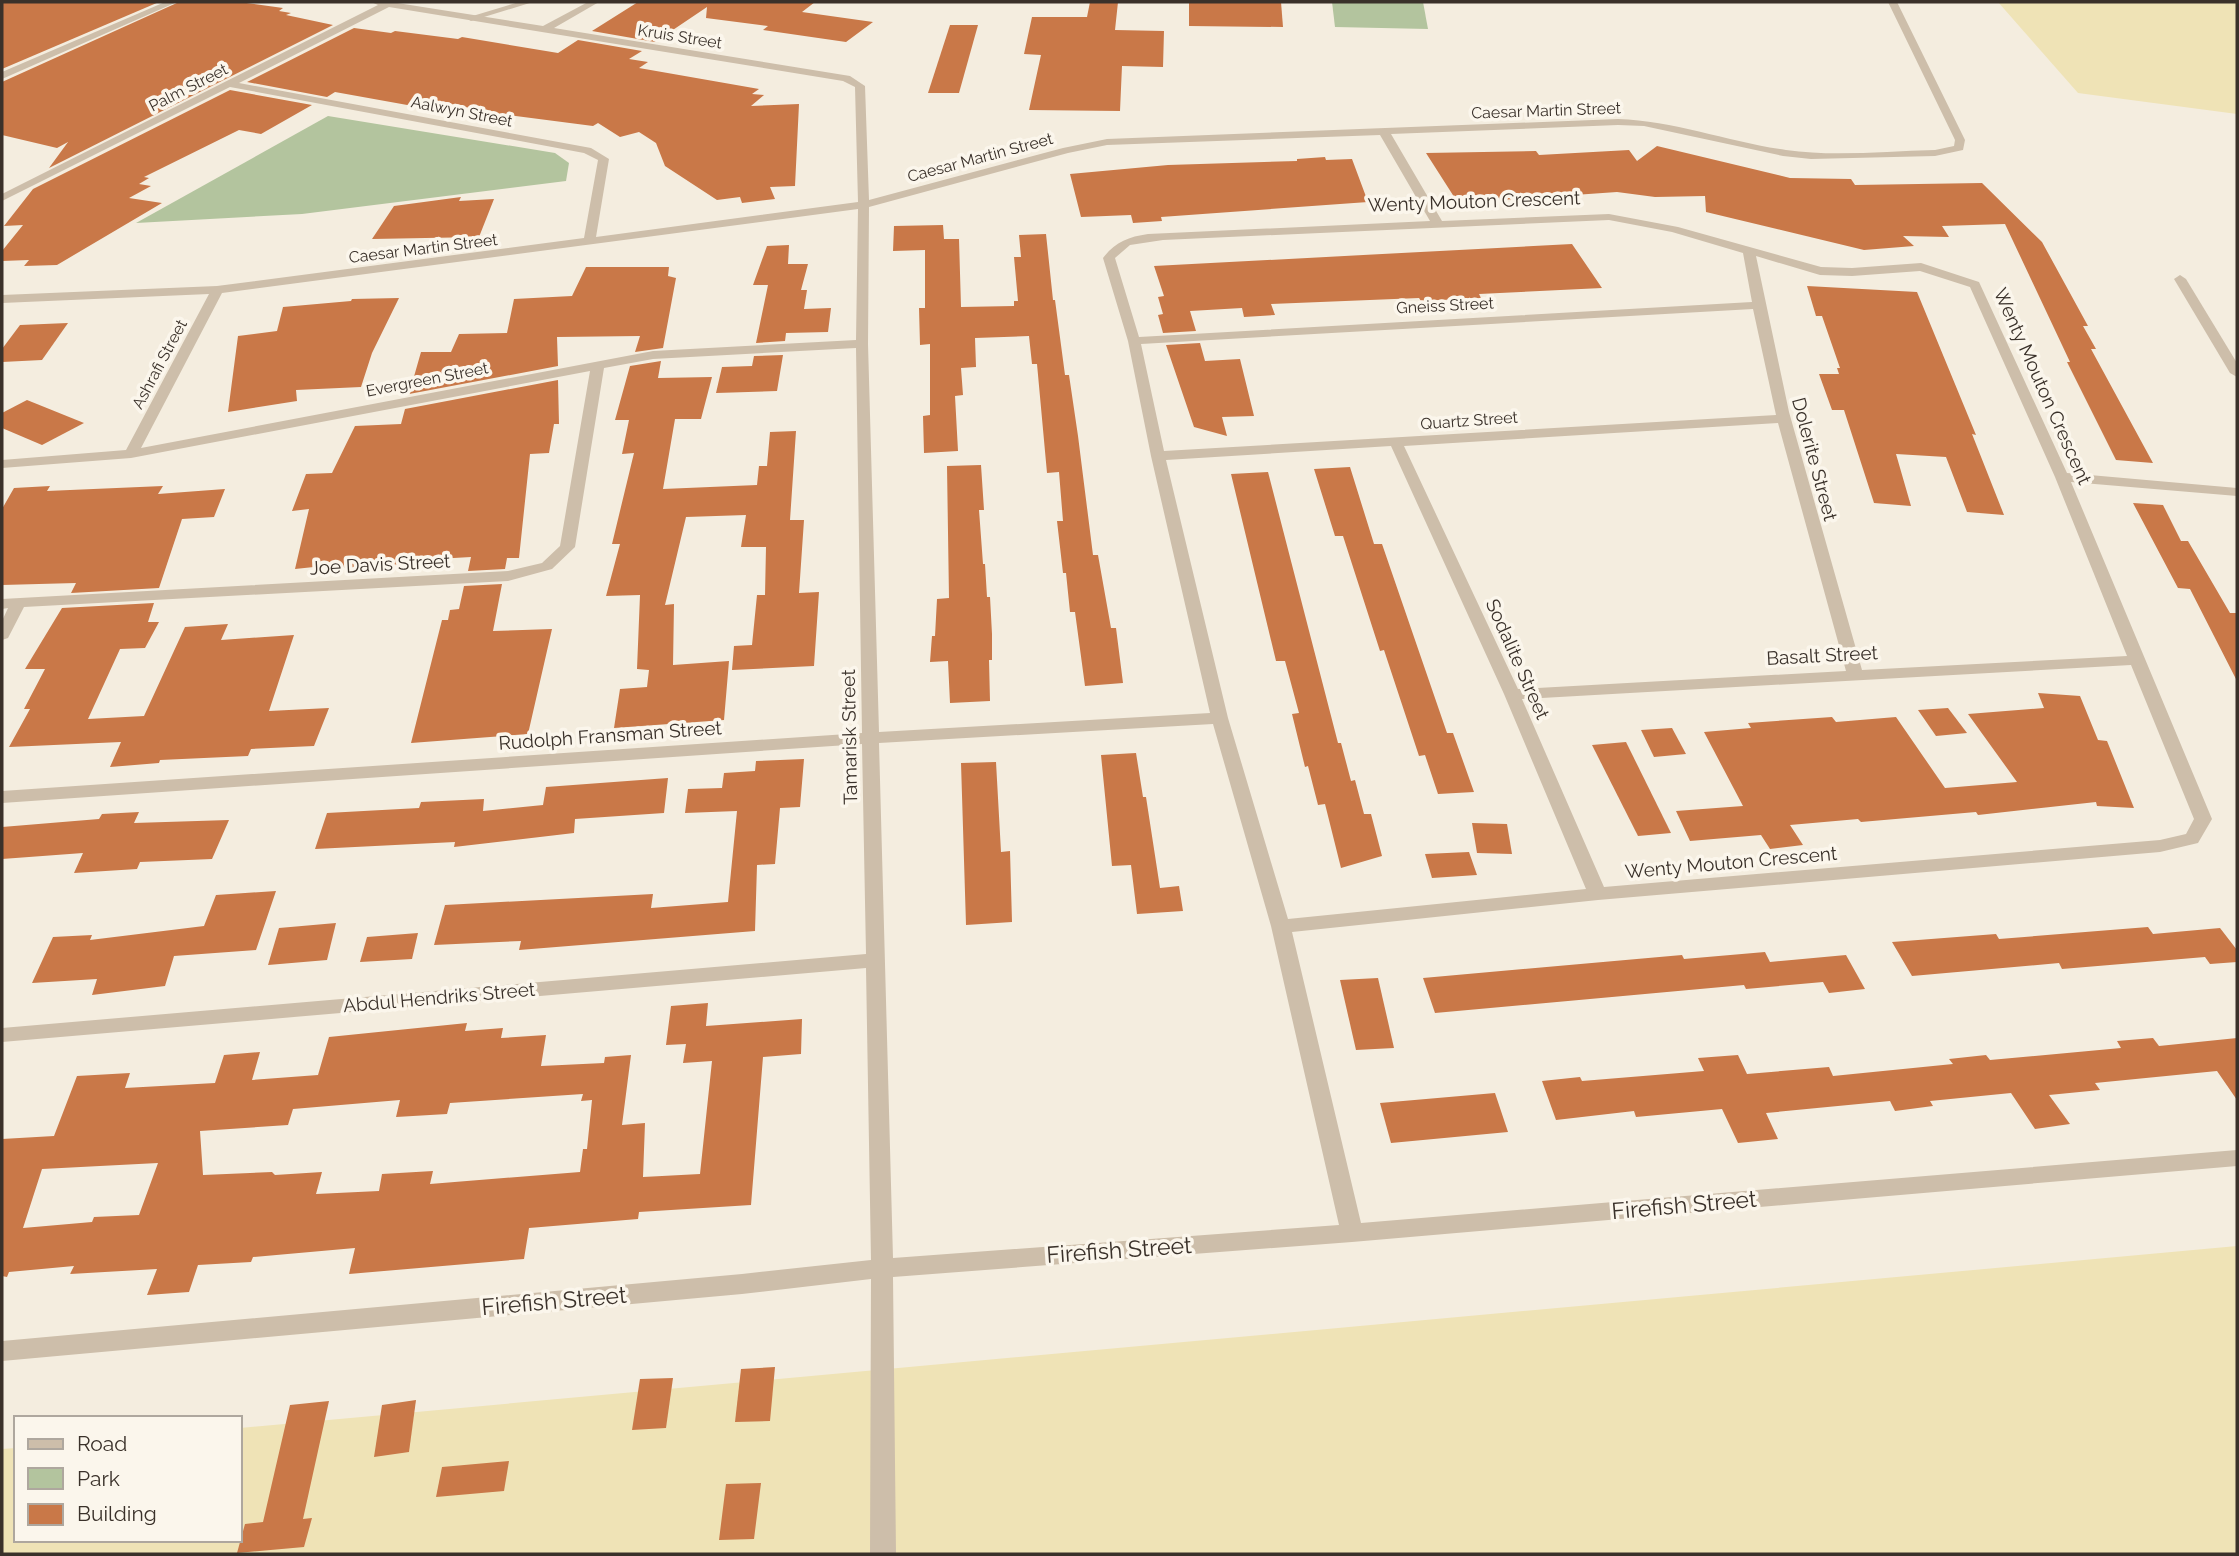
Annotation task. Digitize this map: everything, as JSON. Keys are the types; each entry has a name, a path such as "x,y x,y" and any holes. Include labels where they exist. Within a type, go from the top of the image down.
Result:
{"street":[{"path":"2,76 172,2"},
{"name":"Kruis Street","path":"375,2 846,78 860,86 864,205"},
{"path":"521,2 527,2"},
{"path":"471,18 527,2"},
{"path":"543,30 596,2"},
{"name":"Caesar Martin Street","path":"2,299 217,290 864,205 1067,150 1107,142 1644,123 1783,153 1811,156 1949,152 1959,148 1960,140 1893,2"},
{"name":"Palm Street","path":"2,198 388,4"},
{"name":"Aalwyn Street","path":"229,84 587,150 604,159 589,242"},
{"path":"1384,132 1438,224"},
{"name":"Tamarisk Street","path":"864,205 862,344 883,1268 883,1554"},
{"name":"Wenty Mouton Crescent","path":"1281,926 1598,894 2160,846 2192,839 2203,819 2135,660 2062,477 1975,285 1921,267 1852,272 1820,271 1674,229 1609,217 1163,236 1132,240 1114,249 1110,258 1134,341 1158,456 1220,718 1281,926 1352,1233"},
{"name":"Dolerite Street","path":"1749,252 1782,419 1855,674"},
{"path":"2180,279 2237,373"},
{"name":"Ashrafi Street","path":"131,454 217,290"},
{"name":"Gneiss Street","path":"1134,341 1758,305"},
{"name":"Evergreen Street","path":"2,464 131,454 653,355 862,344"},
{"name":"Joe Davis Street","path":"2,604 508,576 547,566 567,547 598,364"},
{"name":"Quartz Street","path":"1158,456 1782,419"},
{"name":"Sodalite Street","path":"1396,443 1511,694 1598,894"},
{"path":"2062,477 2237,492"},
{"path":"2,635 19,603"},
{"name":"Basalt Street","path":"1511,694 2135,660"},
{"name":"Rudolph Fransman Street","path":"2,797 870,738 1220,718"},
{"name":"Abdul Hendriks Street","path":"2,1035 877,960"},
{"name":"Firefish Street","path":"2,1352 741,1284 883,1268 1352,1233 2237,1158"}],"green space":[{"path":"1332,2 1423,2 1428,29 1335,27"},
{"path":"328,116 555,153 569,163 566,181 302,214 136,223"}],"sand":[{"path":"1998,2 2237,2 2237,114 2078,93"},
{"path":"2237,1246 2237,1554 2,1554 2,1449 14,1448 14,1542 242,1542 242,1428"}],"building":[{"path":"2,2 159,2 2,69"},
{"path":"179,2 239,2 283,8 279,11 291,13 286,15 333,25 49,168 68,142 57,148 2,135 2,82"},
{"path":"638,2 815,2 802,12 873,22 846,42 763,30 768,26 706,18 707,7 655,42 592,31"},
{"path":"1090,2 1118,2 1115,30 1164,31 1163,67 1122,66 1120,111 1029,110 1041,55 1024,54 1032,17 1087,17"},
{"path":"1189,2 1281,2 1283,27 1189,26"},
{"path":"950,25 978,25 959,93 928,93"},
{"path":"354,28 458,39 462,37 558,53 578,40 642,51 629,59 648,62 639,68 759,89 752,94 764,95 751,106 799,104 795,186 770,187 775,199 742,203 740,197 717,200 665,166 656,143 639,132 620,137 598,123 593,126 493,113 446,103 435,110 335,92 327,97 247,82"},
{"path":"230,90 312,105 261,134 239,130 144,177 149,178 139,184 151,186 129,198 162,203 57,265 24,266 29,260 2,261 2,251 23,225 4,226 33,189"},
{"path":"1657,146 1790,178 1851,179 1855,185 1982,183 2042,242 2088,326 2083,326 2096,349 2091,349 2153,463 2116,460 2067,362 2070,362 2005,224 1942,226 1949,237 1903,236 1914,246 1864,250 1706,212 1705,196 1655,197 1617,192 1458,203 1426,153 1536,151 1539,155 1629,150 1637,161"},
{"path":"1325,157 1326,160 1352,159 1368,202 1161,217 1162,221 1133,223 1131,215 1081,217 1070,174 1168,165 1297,161"},
{"path":"461,197 459,201 494,199 479,237 372,239 394,206"},
{"path":"943,225 944,239 959,239 961,307 1014,306 1014,301 1018,301 1014,257 1021,257 1019,235 1046,234 1053,300 1065,375 1069,375 1093,555 1098,555 1111,628 1116,628 1123,683 1085,686 1075,612 1070,612 1066,573 1063,573 1057,521 1063,521 1059,472 1047,473 1037,364 1032,364 1029,336 975,338 976,367 961,368 963,395 955,396 958,451 924,453 923,416 930,415 930,344 920,345 919,308 925,308 925,250 893,251 894,226"},
{"path":"1572,244 1602,288 1479,294 1481,298 1421,301 1419,298 1271,304 1275,315 1244,317 1242,308 1190,311 1196,331 1163,333 1158,315 1163,314 1158,297 1164,296 1154,266"},
{"path":"789,245 788,264 808,264 801,290 807,290 804,309 831,308 828,332 786,333 785,341 756,343 768,285 753,285 767,246"},
{"path":"586,267 669,267 668,276 676,278 663,348 635,352 640,336 557,337 558,366 409,394 421,352 451,352 459,334 507,333 514,299 572,296"},
{"path":"1807,286 1917,292 1976,435 1972,434 2004,515 1967,512 1946,457 1896,454 1911,506 1874,503 1844,410 1832,410 1819,374 1839,374 1837,368 1840,368 1822,316 1816,316"},
{"path":"399,298 372,353 361,387 296,390 297,401 228,412 238,336 277,331 283,307 352,299"},
{"path":"68,323 42,360 2,362 2,349 20,325"},
{"path":"1200,343 1205,361 1240,359 1254,416 1222,417 1227,436 1194,427 1166,345"},
{"path":"783,355 777,391 716,393 722,367 752,366 754,356"},
{"path":"661,361 658,378 712,377 701,419 675,419 663,489 757,485 759,466 767,466 770,432 796,431 790,520 804,520 799,593 819,592 814,666 732,670 734,646 752,645 757,595 765,595 766,547 741,547 746,515 686,517 665,605 674,604 673,665 729,661 724,720 614,728 620,689 647,687 649,670 637,669 640,595 606,596 620,544 612,544 634,453 622,454 629,420 615,420 630,366"},
{"path":"558,380 559,424 554,424 549,453 530,454 519,558 507,558 505,569 468,571 471,557 402,561 402,564 341,568 342,564 295,569 309,509 292,511 306,474 332,473 355,426 401,424 405,409"},
{"path":"27,400 84,423 42,445 2,428 2,413"},
{"path":"981,465 984,510 979,510 992,634 992,660 989,660 990,701 950,703 948,661 930,662 937,599 949,598 947,466"},
{"path":"1350,467 1374,544 1382,544 1447,733 1453,733 1474,792 1438,794 1425,755 1419,756 1384,650 1380,651 1343,536 1335,536 1314,469"},
{"path":"1268,472 1338,743 1341,743 1351,781 1355,780 1364,814 1371,814 1382,856 1341,868 1325,804 1318,805 1308,766 1305,767 1292,714 1299,713 1285,661 1276,661 1231,474"},
{"path":"50,486 47,491 163,486 158,494 225,489 214,517 182,519 159,588 71,593 76,583 2,585 2,509 14,488"},
{"path":"2133,503 2163,505 2181,541 2188,541 2230,613 2237,613 2237,681 2190,589 2178,588"},
{"path":"502,584 493,631 552,629 528,734 411,743 442,620 448,620 450,610 459,609 464,586"},
{"path":"154,603 148,622 159,622 145,648 120,649 88,719 144,716 185,627 228,624 221,640 294,635 269,711 329,708 314,746 251,749 248,756 160,760 159,763 110,767 121,742 9,747 30,709 24,709 45,669 25,669 62,608"},
{"path":"2038,693 2080,696 2098,740 2107,741 2134,808 2097,806 2096,802 1978,815 1976,812 1790,825 1803,845 1770,849 1761,835 1690,841 1676,811 1743,806 1704,732 1751,728 1748,723 1832,717 1836,722 1896,717 1945,788 2017,782 1968,714 2044,708"},
{"path":"1948,708 1967,733 1936,736 1918,710"},
{"path":"1672,728 1686,754 1654,757 1641,730"},
{"path":"1626,742 1671,833 1638,836 1592,745"},
{"path":"1136,753 1143,797 1146,797 1160,888 1179,886 1183,911 1137,914 1131,865 1112,866 1101,755"},
{"path":"804,759 800,807 780,808 775,864 757,865 755,931 519,950 521,941 434,945 445,905 653,894 651,908 728,902 737,811 685,813 688,789 722,788 724,773 755,771 756,761"},
{"path":"996,762 1001,852 1010,851 1012,922 966,925 961,763"},
{"path":"668,778 664,813 575,819 574,833 454,847 455,842 315,849 327,813 419,808 421,802 484,799 483,811 543,805 546,787"},
{"path":"139,812 134,823 229,820 212,859 140,862 137,869 74,873 83,853 2,859 2,827 99,819 102,814"},
{"path":"1472,823 1507,824 1512,854 1477,853"},
{"path":"1469,852 1477,875 1432,878 1425,854"},
{"path":"276,891 256,950 174,956 165,986 92,995 97,979 32,983 53,937 92,935 90,940 204,926 216,895"},
{"path":"336,923 327,960 268,965 279,928"},
{"path":"2148,927 2153,934 2220,928 2237,950 2237,962 2210,964 2205,957 2062,969 2059,963 1912,976 1892,942 1996,934 1999,939"},
{"path":"418,933 412,959 360,962 367,937"},
{"path":"1765,952 1770,962 1846,955 1865,989 1829,993 1823,982 1746,989 1744,985 1435,1013 1423,978 1682,955 1684,959"},
{"path":"1378,978 1394,1048 1356,1050 1340,980"},
{"path":"708,1003 706,1026 802,1019 801,1054 763,1057 751,1205 639,1212 638,1219 529,1228 524,1259 349,1274 355,1248 253,1257 251,1262 198,1265 189,1292 147,1295 157,1269 70,1274 74,1266 9,1272 7,1277 2,1276 2,1139 54,1136 77,1076 130,1073 125,1088 215,1083 224,1055 260,1052 252,1080 318,1075 329,1037 467,1023 465,1031 503,1028 501,1038 546,1035 541,1066 604,1063 605,1057 631,1055 622,1125 645,1123 643,1177 700,1174 712,1061 683,1063 686,1044 666,1045 671,1006","holes":["583,1094 581,1101 592,1100 587,1149 583,1149 580,1172 430,1184 433,1171 382,1174 379,1191 316,1194 322,1172 203,1175 200,1131 288,1125 293,1109 400,1100 396,1117 447,1114 450,1103","158,1163 139,1215 94,1217 92,1222 23,1228 42,1169"]},
{"path":"2153,1038 2159,1046 2237,1038 2237,1100 2217,1071 2095,1083 2100,1090 2049,1095 2070,1124 2035,1129 2011,1093 1930,1101 1933,1106 1895,1111 1890,1101 1766,1113 1778,1139 1738,1143 1722,1109 1636,1117 1634,1111 1556,1120 1542,1081 1580,1077 1582,1081 1704,1071 1698,1058 1738,1055 1747,1074 1829,1067 1833,1076 1953,1064 1949,1059 1986,1055 1990,1060 2121,1048 2117,1041"},
{"path":"1495,1093 1508,1132 1391,1143 1380,1103"},
{"path":"775,1367 770,1421 735,1422 741,1369"},
{"path":"673,1378 666,1428 632,1430 640,1379"},
{"path":"416,1400 409,1452 374,1457 382,1405"},
{"path":"329,1401 303,1519 312,1518 304,1547 237,1553 245,1524 263,1522 290,1405"},
{"path":"509,1461 504,1491 436,1497 442,1467"},
{"path":"761,1483 754,1539 719,1540 726,1484"}]}
